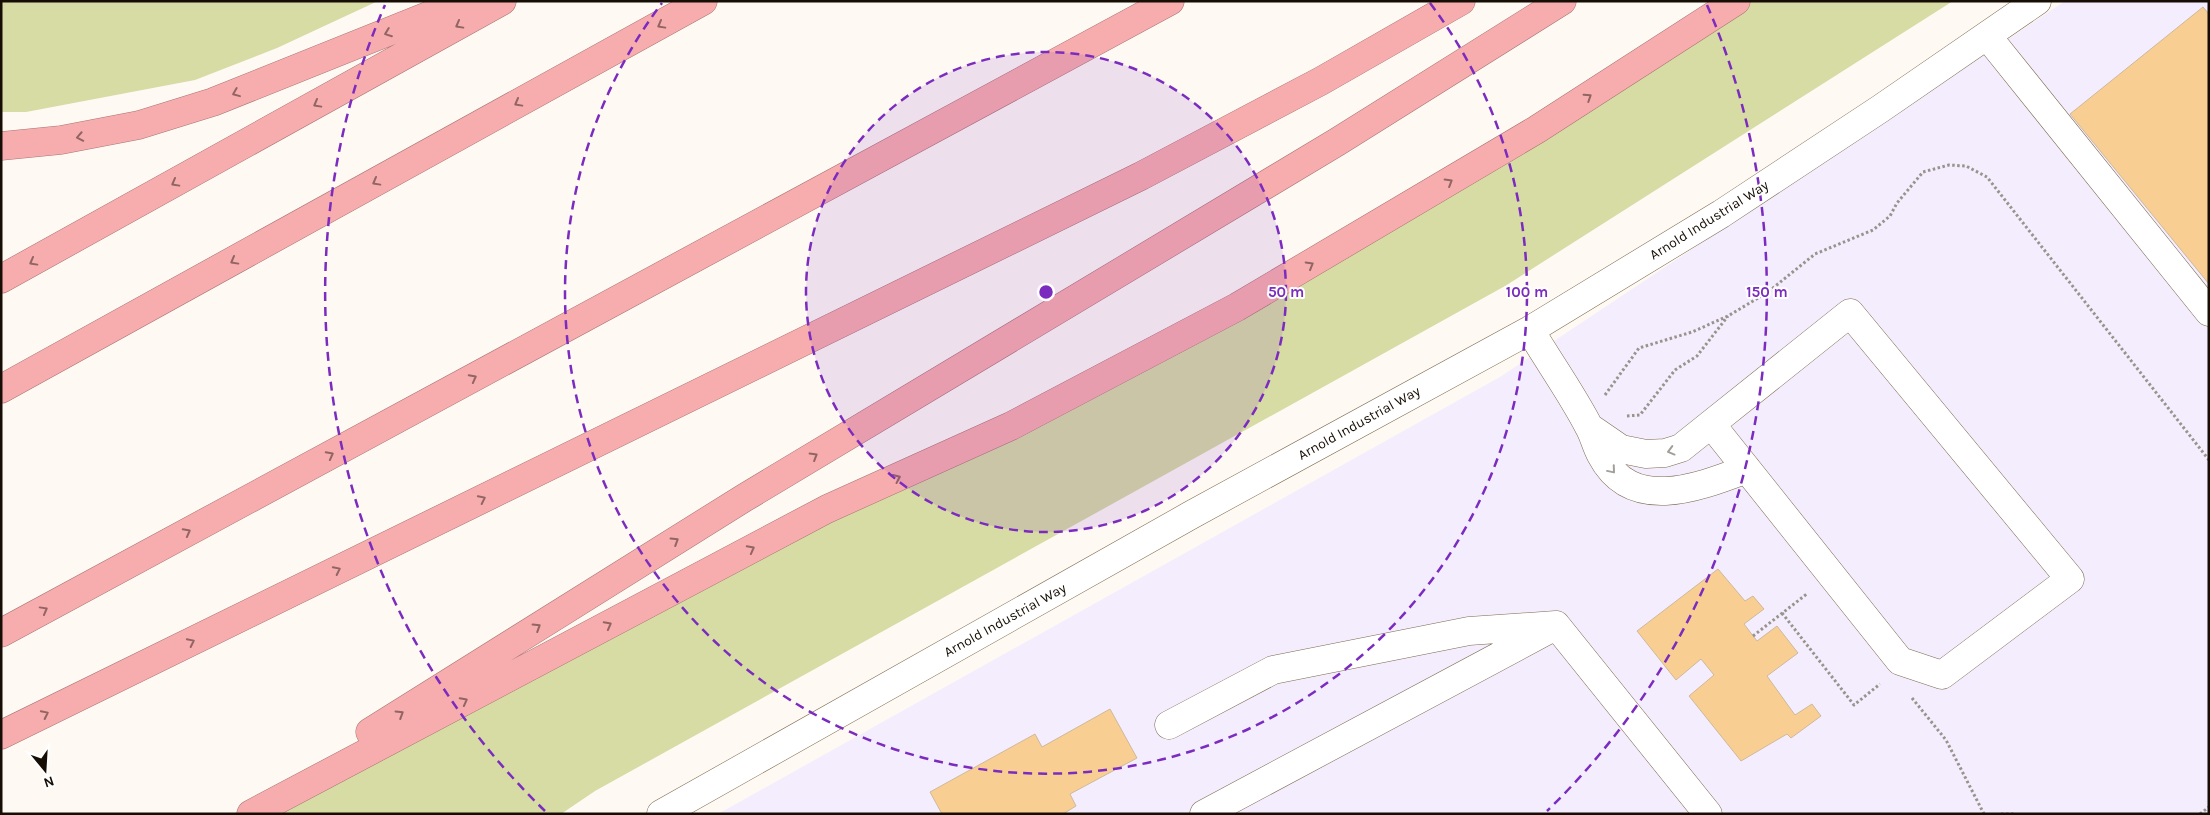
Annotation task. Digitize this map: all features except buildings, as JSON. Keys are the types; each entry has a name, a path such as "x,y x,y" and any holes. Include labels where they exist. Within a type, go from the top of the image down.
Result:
{"highway":[{"path":"1,146 62,140 139,125 212,102 465,1"},
{"path":"1,279 502,1"},
{"path":"1,389 703,1"},
{"path":"1,633 1170,1"},
{"path":"1,735 1141,176 1322,81 1461,1"},
{"path":"240,814 744,498 1345,136 1562,1"},
{"path":"251,814 827,509 1011,426 1238,308 1536,130 1736,1"}],"street":[{"name":"Arnold Industrial Way","path":"661,814 1191,515 1530,330 1721,214 1988,37 2037,1"},
{"path":"1988,37 2209,312"},
{"path":"1589,427 1621,449 1646,454 1665,453 1681,448 1711,424 1850,313 2070,579 1942,675 1900,661 1711,424"},
{"path":"1530,330 1589,427 1601,456 1617,476 1636,487 1655,492 1680,491 1747,469"},
{"path":"1169,725 1273,670 1469,631 1556,625"},
{"path":"1204,814 1556,625"},
{"path":"1556,625 1708,814"}],"path":[{"path":"1607,403 1604,396 1640,348 1692,332 1728,316 1768,292 1815,254 1873,230 1890,216 1897,203 1923,172 1950,165 1966,166 1988,177 2209,460"},
{"path":"1622,416 1640,415 1676,370 1697,356 1728,316"},
{"path":"1753,636 1831,575"},
{"path":"1782,613 1854,705 1885,680"},
{"path":"1910,696 1946,740 1984,814"},
{"path":"2200,814 2209,806"},
{"path":"2001,814 2014,814"}],"shaded area":[{"path":"2065,1 2209,1 2209,814 718,814 1500,377"}],"green space":[{"path":"1,1 378,1 277,48 195,80 26,112 1,112"},
{"path":"1736,1 1953,1 1505,286 595,791 561,814 251,814 1011,426"}]}
